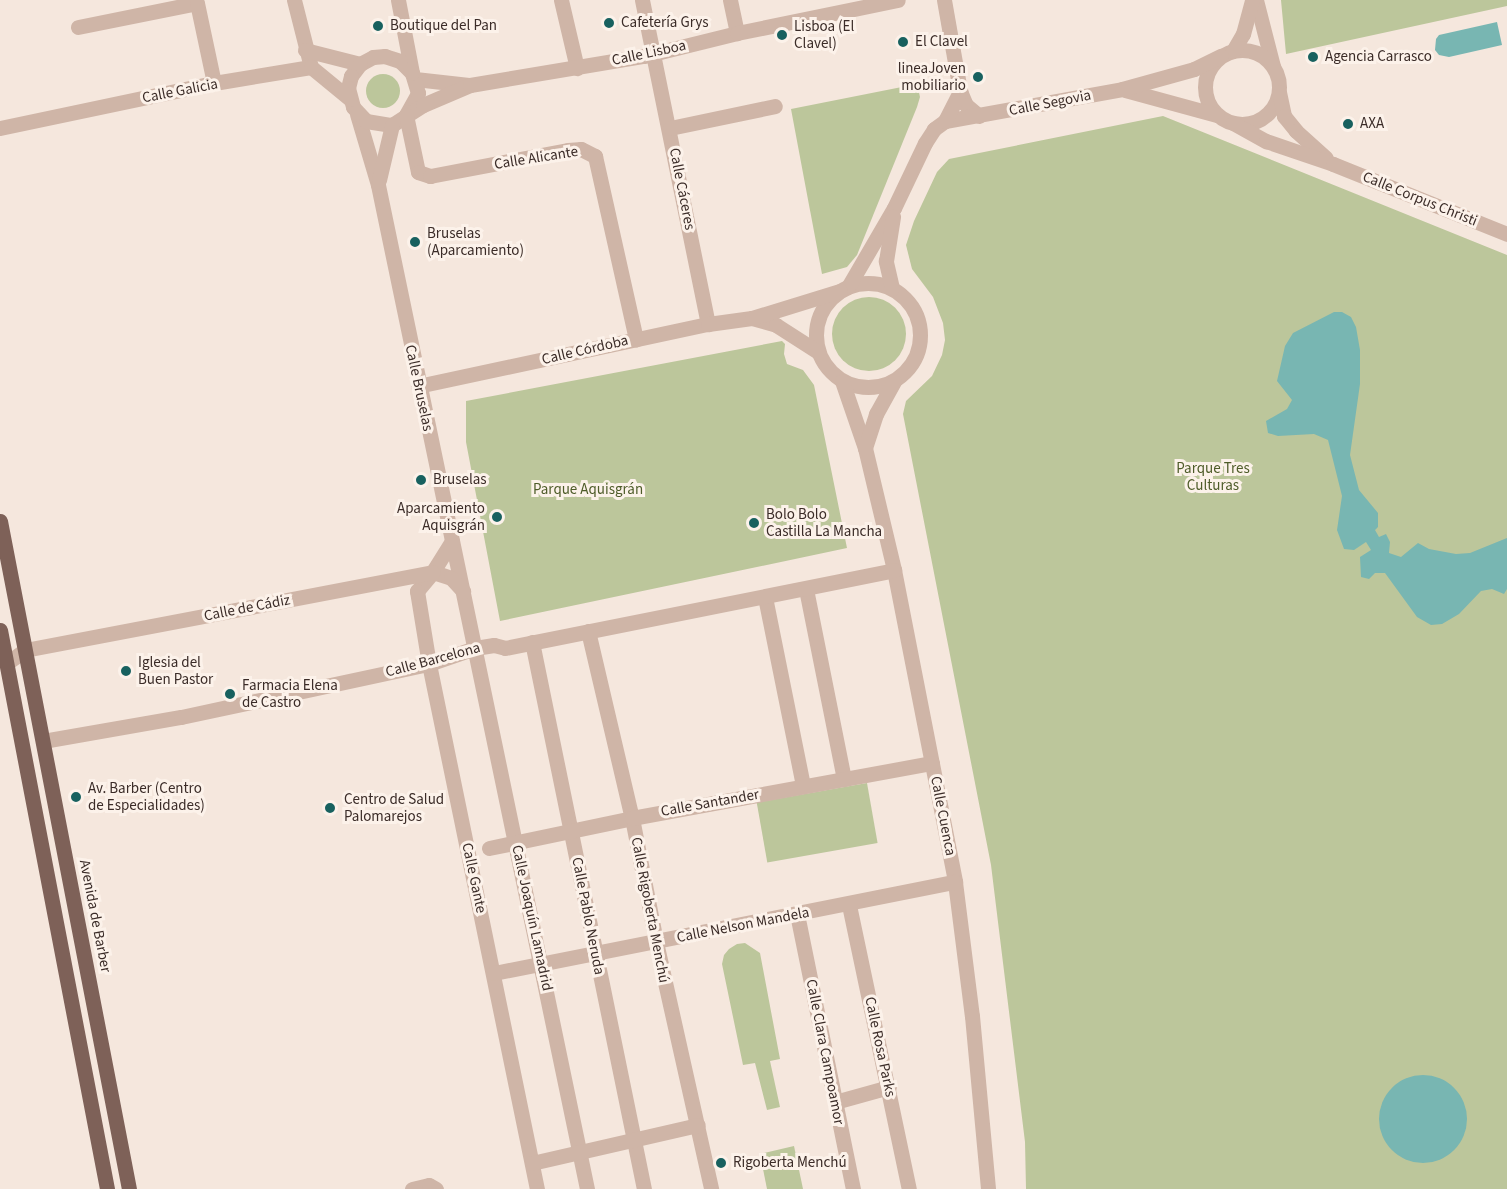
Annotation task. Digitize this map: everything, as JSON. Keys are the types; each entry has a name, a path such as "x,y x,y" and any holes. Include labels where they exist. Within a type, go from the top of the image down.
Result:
{"main road":[{"name":"Avenida de Barber","path":"0,521 129,1189"},
{"path":"0,630 107,1189"}],"street":[{"path":"294,0 311,67 350,99"},
{"path":"398,0 418,93 406,116 392,125 377,125 357,114 348,88 351,76 360,64 373,57 385,56 400,61 413,76"},
{"path":"561,0 577,68"},
{"name":"Calle Cáceres","path":"642,0 670,128 708,324"},
{"path":"730,0 737,33"},
{"name":"Calle Lisboa","path":"406,116 423,105 470,85 654,54 866,3 898,0"},
{"path":"944,0 960,91 966,105 979,116"},
{"path":"1254,0 1279,91 1271,111 1263,118 1254,123 1233,123 1217,115 1210,106 1204,84 1207,73 1243,34 1254,0"},
{"path":"78,27 196,3 214,83"},
{"path":"305,50 360,64"},
{"path":"1227,53 1255,52 1272,66"},
{"name":"Calle Segovia","path":"945,121 1122,89 1194,69 1227,53"},
{"name":"Calle Galicia","path":"0,128 214,83 311,67"},
{"name":"Calle Lisboa","path":"413,76 470,85"},
{"name":"Calle Segovia","path":"1122,89 1217,115"},
{"path":"894,382 877,387 859,387 843,381 831,372 818,352 816,331 820,315 828,302 844,289 894,208 925,143 934,129 945,121 960,91"},
{"name":"Calle Corpus Christi","path":"1279,91 1284,116 1296,131 1333,164"},
{"path":"670,128 775,106"},
{"name":"Calle Bruselas","path":"357,114 378,185 418,386 475,648"},
{"name":"Calle Alicante","path":"406,116 418,172 430,176 568,150 581,149 595,156 636,339"},
{"name":"Calle Corpus Christi","path":"1233,123 1266,141 1333,164 1507,234"},
{"name":"Calle Bruselas","path":"378,185 392,125"},
{"path":"892,288 886,261 894,208"},
{"path":"844,289 864,283 892,288 905,298 915,311 920,326 921,343 911,365 894,382 876,414 865,448"},
{"name":"Calle Córdoba","path":"418,386 708,324 752,318 844,289"},
{"name":"Calle Córdoba","path":"752,318 777,325 818,352"},
{"name":"Calle Cuenca","path":"843,381 865,448 894,570 956,882 972,1016 988,1189"},
{"path":"452,542 433,572 451,578 463,591"},
{"name":"Calle Barcelona","path":"43,741 181,717 429,664 475,648 494,645 505,648 894,570"},
{"name":"Calle de Cádiz","path":"25,651 433,572"},
{"name":"Calle Gante","path":"433,572 417,591 429,664 537,1189"},
{"path":"806,589 844,779"},
{"path":"765,597 804,786"},
{"name":"Calle Rigoberta Menchú","path":"588,631 632,818 656,942 711,1189"},
{"name":"Calle Pablo Neruda","path":"532,642 644,1189"},
{"name":"Calle Joaquín Lamadrid","path":"475,648 587,1189"},
{"path":"7,663 25,651"},
{"name":"Calle Santander","path":"489,848 632,818 932,763"},
{"name":"Calle Nelson Mandela","path":"494,973 849,905 956,882"},
{"name":"Calle Rosa Parks","path":"849,905 909,1189"},
{"name":"Calle Clara Campoamor","path":"797,914 853,1189"},
{"path":"835,1102 889,1087"},
{"path":"532,1163 580,1154 698,1125"},
{"path":"412,1189 429,1185 436,1189"}],"green space":[{"path":"1281,0 1507,0 1507,6 1286,54"},
{"path":"383,74 395,79 400,91 395,103 383,108 371,103 366,91 371,79"},
{"path":"917,84 920,97 917,107 857,255 847,267 822,274 791,109"},
{"name":"Parque Tres Culturas","path":"1163,116 1507,255 1507,1189 1026,1189 1025,1142 991,865 903,414 906,401 932,376 942,355 945,340 943,323 933,297 912,269 906,245 914,221 937,172 949,159"},
{"path":"869,297 890,303 900,313 906,334 900,355 890,365 869,371 848,365 838,355 832,334 838,313 848,303"},
{"name":"Parque Aquisgrán","path":"782,341 785,344 784,354 787,364 803,370 814,385 847,548 500,621 466,442 466,401"},
{"path":"867,783 878,843 767,863 757,802"},
{"path":"745,943 760,953 780,1059 770,1061 780,1107 767,1110 755,1063 743,1065 722,964 724,955 729,949 737,944"},
{"path":"794,1146 803,1189 767,1189 760,1154"}],"water":[{"path":"1497,22 1502,45 1449,57 1439,55 1435,50 1436,39 1439,35"},
{"path":"1334,312 1342,312 1351,317 1356,327 1360,350 1360,384 1350,455 1359,490 1378,513 1378,527 1375,530 1379,537 1386,534 1390,542 1389,553 1401,557 1418,543 1429,549 1456,554 1470,553 1507,538 1507,589 1504,594 1492,589 1481,591 1459,614 1442,624 1431,625 1417,617 1385,573 1375,573 1369,579 1361,577 1360,557 1371,550 1366,542 1354,550 1344,549 1337,530 1342,496 1328,440 1314,434 1278,436 1268,433 1266,421 1287,409 1292,400 1277,381 1285,346 1293,333"},
{"path":"1423,1075 1448,1082 1460,1094 1467,1119 1460,1144 1448,1156 1423,1163 1398,1156 1386,1144 1379,1119 1386,1094 1398,1082"}],"place":[{"name":"Cafetería Grys","path":"609,23"},
{"name":"Boutique del Pan","path":"378,26"},
{"name":"Lisboa (El Clavel)","path":"782,35"},
{"name":"El Clavel","path":"903,42"},
{"name":"Agencia Carrasco","path":"1313,57"},
{"name":"lineaJoven mobiliario","path":"978,77"},
{"name":"AXA","path":"1348,124"},
{"name":"Bruselas (Aparcamiento)","path":"415,242"},
{"name":"Bruselas","path":"421,480"},
{"name":"Aparcamiento Aquisgrán","path":"497,517"},
{"name":"Bolo Bolo Castilla La Mancha","path":"754,523"},
{"name":"Iglesia del Buen Pastor","path":"126,671"},
{"name":"Farmacia Elena de Castro","path":"230,694"},
{"name":"Av. Barber (Centro de Especialidades)","path":"76,797"},
{"name":"Centro de Salud Palomarejos","path":"330,808"},
{"name":"Rigoberta Menchú","path":"721,1163"}]}
